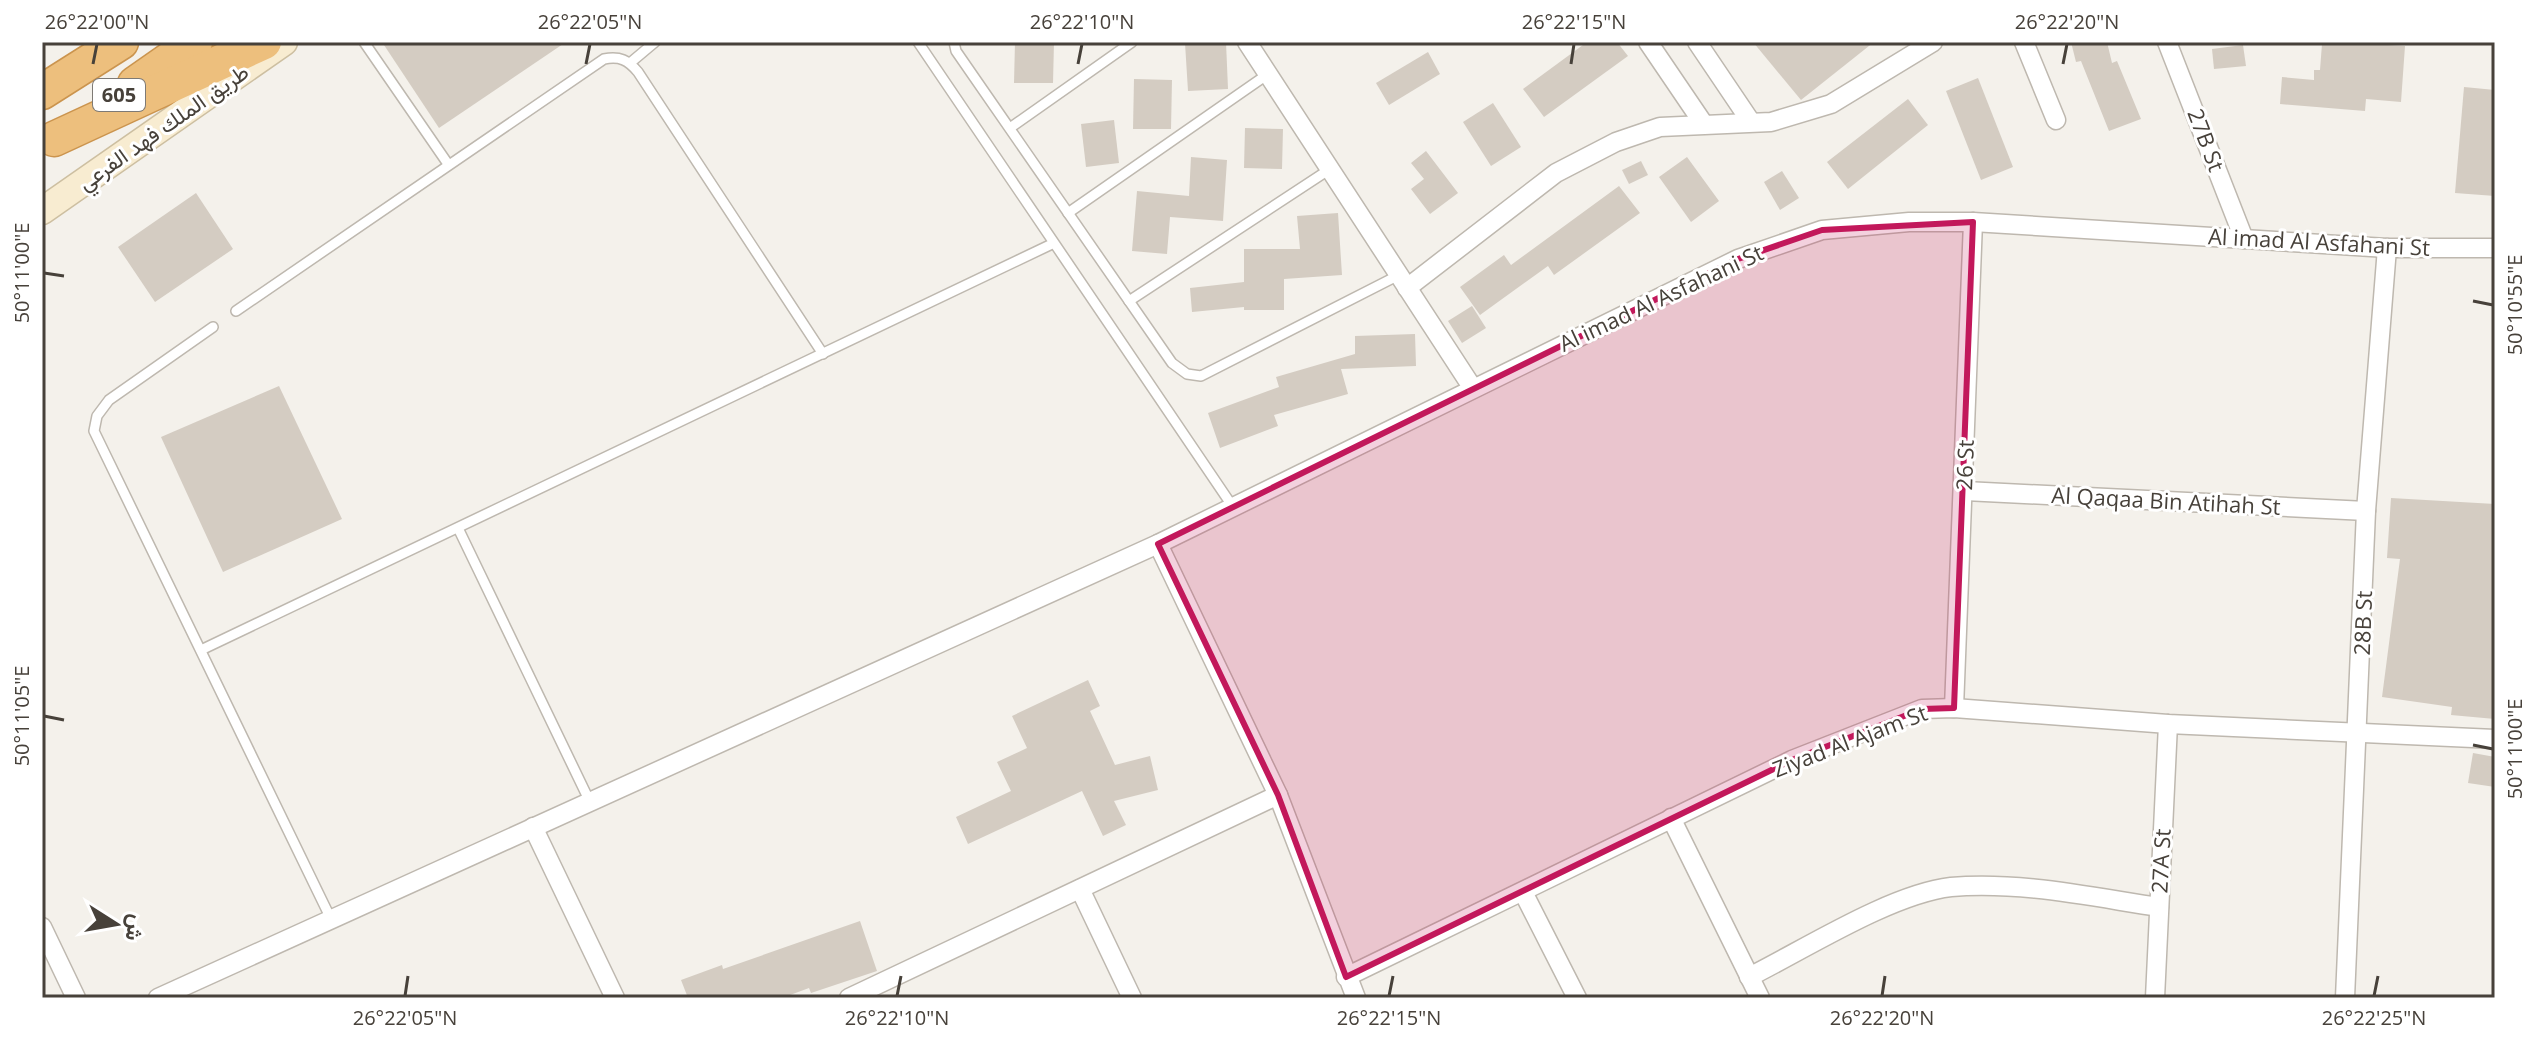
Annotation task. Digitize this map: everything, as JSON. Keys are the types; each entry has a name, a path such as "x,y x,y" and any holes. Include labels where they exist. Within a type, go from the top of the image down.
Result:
{"highway":[{"path":"42,73 79,42"},
{"name":"605","path":"42,92 121,42"},
{"name":"605","path":"48,143 195,42"},
{"path":"48,143 264,42"}],"main road":[{"name":"طريق الملك فهد الفرعي","path":"42,211 284,42"}],"street":[{"path":"1247,42 1472,387"},
{"path":"1648,42 1703,123"},
{"path":"1697,42 1751,122"},
{"path":"1403,281 1556,173 1616,142 1660,127 1771,122 1831,104 1933,42"},
{"path":"2024,42 2056,120"},
{"name":"27B St","path":"2167,42 2244,239"},
{"name":"Al imad Al Asfahani St","path":"158,998 1158,544 1472,387 1738,259 1822,230 1909,222 1973,222 2387,248 2495,248"},
{"name":"26 St","path":"1954,708 1965,491 1973,222"},
{"name":"28B St","path":"2345,998 2359,733 2366,511 2387,248"},
{"name":"Al Qaqaa Bin Atihah St","path":"1965,491 2366,511"},
{"path":"1158,544 1278,795 1356,998"},
{"name":"Ziyad Al Ajam St","path":"1346,977 1792,760 1922,709 1954,708 2168,724 2495,739"},
{"name":"27A St","path":"2155,998 2168,724"},
{"path":"849,998 1278,795"},
{"path":"1671,818 1760,998"},
{"path":"533,827 615,998"},
{"path":"1749,977 1910,897 1951,887 2052,892 2159,907"},
{"path":"1080,889 1132,998"},
{"path":"1523,892 1577,998"},
{"path":"42,927 76,998"}],"lane":[{"path":"364,42 448,164"},
{"path":"630,63 655,42"},
{"path":"918,42 1233,507"},
{"path":"954,42 956,51 1172,363 1187,374 1201,376 1403,281"},
{"path":"1010,128 1132,42"},
{"path":"236,311 604,59 617,57 630,63 823,354"},
{"path":"1068,213 1268,74"},
{"path":"1129,301 1330,169"},
{"path":"201,650 1052,244"},
{"path":"213,327 109,400 97,416 94,431 331,919"},
{"path":"458,528 590,802"}],"highlighted area":[{"path":"1973,222 1954,708 1922,709 1792,760 1346,977 1278,795 1158,544 1738,259 1822,230"}],"building":[{"path":"382,42 566,42 439,128"},
{"path":"1015,42 1054,42 1053,83 1014,83"},
{"path":"1226,42 1228,89 1188,91 1185,43"},
{"path":"1587,42 1617,42 1628,56 1544,117 1523,89"},
{"path":"1753,42 1874,42 1801,100"},
{"path":"2071,42 2107,42 2112,63 2117,61 2141,119 2109,131 2081,61 2076,62"},
{"path":"2322,44 2405,46 2401,102 2366,99 2365,111 2280,104 2282,77 2314,80 2314,70 2320,70"},
{"path":"2243,45 2246,66 2214,69 2212,49"},
{"path":"1428,52 1440,74 1389,105 1376,83"},
{"path":"1978,78 2013,167 1981,180 1946,91"},
{"path":"1134,79 1172,80 1171,129 1133,129"},
{"path":"2464,87 2495,90 2495,196 2455,193"},
{"path":"1908,99 1928,125 1848,189 1827,162"},
{"path":"1493,103 1521,147 1491,166 1463,122"},
{"path":"1114,120 1119,163 1086,167 1081,124"},
{"path":"1245,128 1283,129 1282,169 1244,168"},
{"path":"1426,151 1458,193 1430,214 1411,189 1424,179 1411,163"},
{"path":"1191,157 1227,160 1223,221 1170,217 1167,254 1132,251 1137,191 1189,196"},
{"path":"1687,157 1719,201 1691,222 1659,177"},
{"path":"1641,161 1648,175 1629,184 1622,170"},
{"path":"1782,171 1799,198 1780,210 1764,182"},
{"path":"1619,186 1640,213 1554,275 1548,266 1480,315 1460,287 1504,255 1511,265"},
{"path":"196,193 233,249 155,302 118,247"},
{"path":"1338,213 1342,275 1284,279 1284,310 1244,310 1244,307 1192,312 1190,288 1244,282 1244,249 1300,249 1297,216"},
{"path":"1472,306 1486,328 1462,343 1448,321"},
{"path":"1415,334 1416,366 1341,369 1348,394 1274,415 1278,426 1220,448 1208,413 1279,387 1276,377 1355,354 1355,336"},
{"path":"279,386 342,519 223,572 161,437"},
{"path":"2391,498 2495,504 2495,719 2451,715 2452,707 2382,697 2400,559 2387,558"},
{"path":"1088,680 1100,706 1090,711 1115,765 1150,756 1158,790 1114,801 1126,825 1103,836 1082,791 968,844 956,817 1011,791 997,762 1027,748 1012,716"},
{"path":"2473,753 2495,757 2495,787 2468,783"},
{"path":"860,921 877,971 811,993 809,988 782,998 688,998 681,980 722,965 723,969"}]}
